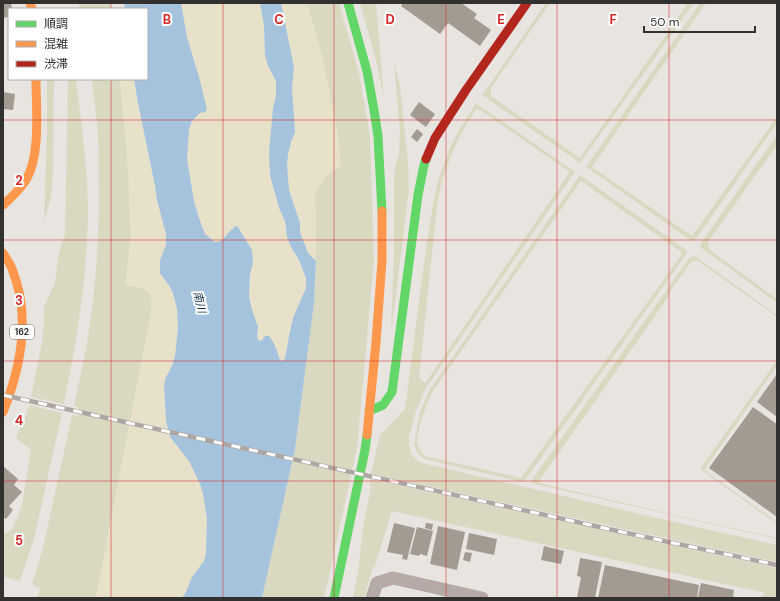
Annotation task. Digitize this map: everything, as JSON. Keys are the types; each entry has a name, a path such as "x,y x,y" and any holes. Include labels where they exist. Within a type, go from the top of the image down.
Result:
{"main road":[{"path":"334,598 365,450 382,260 382,218 377,129 371,93 360,45 348,3"},
{"path":"369,411 384,406 392,392 418,196 424,165 435,138 466,90 527,3"},
{"path":"3,205 12,197 26,179 32,163 36,144 36,80"},
{"name":"162","path":"3,253 13,271 20,292 23,322 14,381 3,412"}],"street":[{"path":"372,598 377,583 393,578 482,598"}],"green space":[{"path":"78,3 110,3 111,8 80,8"},
{"path":"307,3 339,3 359,73 370,137 374,260 357,448 324,598 262,598 295,449 314,303 316,261 315,193 324,178 322,55"},
{"path":"360,3 376,3 384,99 376,60"},
{"path":"546,3 550,3 491,88 491,96 580,158 688,3 694,3 580,163 482,95"},
{"path":"700,3 706,3 592,167 692,236 777,117 777,123 696,239 692,241 586,167"},
{"path":"394,61 400,86 408,161 409,189 391,326 394,261 394,180 395,167 399,153 400,132"},
{"path":"47,80 54,80 53,171 51,198 44,221"},
{"path":"68,80 76,80 85,158 88,231 81,306 64,404 31,397 42,342 44,306 55,283 58,257 65,233"},
{"path":"92,80 120,80 128,167 131,238 125,285 141,288 149,292 152,301 151,313 96,598 37,598 40,588 32,584 43,548 72,415 78,416 79,407 74,406 86,350 93,302 99,206 98,132"},
{"path":"476,103 575,172 426,388 416,411 409,437 409,445 412,455 422,463 777,545 777,562 371,474 380,435 405,409 433,205 438,180 452,143","holes":["477,108 570,172 426,382 423,382 419,377 437,206 446,169 461,135"]},
{"path":"777,135 777,145 708,242 710,250 777,299 777,303 700,247 701,243"},
{"path":"580,175 686,250 687,253 523,482 424,459 420,456 414,444 420,412 429,391","holes":["581,181 682,254 521,478 425,456 421,451 417,443 418,432 425,409 433,391"]},
{"path":"695,256 777,315 777,317 698,261 692,261 539,481 540,483 777,539 531,483 690,257"},
{"path":"777,360 777,366 704,470 777,522 777,524 700,469"},
{"path":"29,405 62,413 34,539 20,581 3,577 3,536 13,528 22,505 31,450 16,438"},
{"path":"370,479 777,568 777,598 760,598 765,593 392,511 364,598 353,598 358,572 363,527 371,487 369,485"}],"sand":[{"path":"181,3 260,3 268,66 276,81 276,96 273,108 275,192 279,208 285,221 287,237 299,260 306,278 306,288 293,318 285,359 282,361 280,361 276,348 262,340 259,341 256,337 258,327 249,296 250,275 253,262 252,250 239,229 234,226 222,240 218,242 215,242 205,234 194,201 187,159 189,129 192,121 200,113 205,102 187,37"},
{"path":"281,3 307,3 322,55 338,135 341,166 324,178 315,193 316,261 308,253 300,232 300,223 289,190 287,165 288,155 295,132 292,88 294,67"},
{"path":"120,80 134,80 157,200 166,234 166,245 160,273 173,293 177,309 178,328 175,356 166,377 164,394 166,421 170,437 189,461 200,484 207,519 206,553 204,561 182,598 96,598 151,313 152,301 149,292 141,288 125,285 131,238 128,167"}],"water":[{"name":"南川","path":"124,3 181,3 187,37 207,109 205,112 200,113 192,121 189,129 187,159 194,201 205,234 215,242 218,242 222,240 235,226 238,227 252,250 253,262 250,275 249,296 258,327 257,337 259,341 265,336 269,336 280,360 282,361 285,359 293,318 306,288 306,278 299,260 287,237 285,221 279,208 270,175 269,153 273,108 276,96 276,81 268,66 265,55 264,25 260,3 281,3 294,67 292,88 295,132 288,155 287,165 289,190 300,223 300,232 308,253 316,261 314,303 295,449 262,598 182,598 192,577 204,561 206,553 207,519 200,484 189,461 170,437 166,421 164,385 175,356 178,328 177,309 173,293 160,273 160,260 166,245 166,234 157,200 134,80 148,80 148,8 125,8"}],"building":[{"path":"3,3 11,3 12,8 8,8 8,17 3,18"},
{"path":"403,3 461,3 477,14 474,18 491,30 480,46 448,23 440,34 401,6"},
{"path":"3,92 15,94 13,110 3,109"},
{"path":"419,102 435,114 426,127 410,115"},
{"path":"417,129 423,134 417,142 411,137"},
{"path":"777,374 777,417 757,402"},
{"path":"753,407 777,424 777,517 709,468"},
{"path":"3,466 18,479 14,485 22,492 9,506 13,510 6,519 3,517"},
{"path":"394,523 415,528 407,560 402,559 403,555 387,552"},
{"path":"426,523 433,524 432,530 425,528"},
{"path":"438,526 465,532 457,570 430,564"},
{"path":"417,527 433,531 427,556 410,554"},
{"path":"469,533 497,539 494,555 466,549"},
{"path":"544,546 564,551 561,564 541,560"},
{"path":"465,552 472,553 470,562 463,560"},
{"path":"580,558 602,562 595,598 577,598 581,577 577,576"},
{"path":"605,565 699,585 697,598 598,598"},
{"path":"701,583 734,590 733,598 698,597"}],"railway":[{"path":"3,395 777,565"}],"traffic: fast":[{"path":"348,3 367,71 374,110 378,136 382,211"},
{"path":"369,411 383,405 392,392 418,195 426,159"},
{"path":"334,598 367,435"}],"traffic: slow":[{"path":"30,3 32,8"},
{"path":"3,205 21,187 31,170 37,131 36,80"},
{"path":"367,435 382,261 382,211"},
{"path":"3,253 11,267 18,287 22,323 19,359 15,377 3,412"}],"traffic: jam":[{"path":"426,159 435,138 466,90 527,3"}]}
